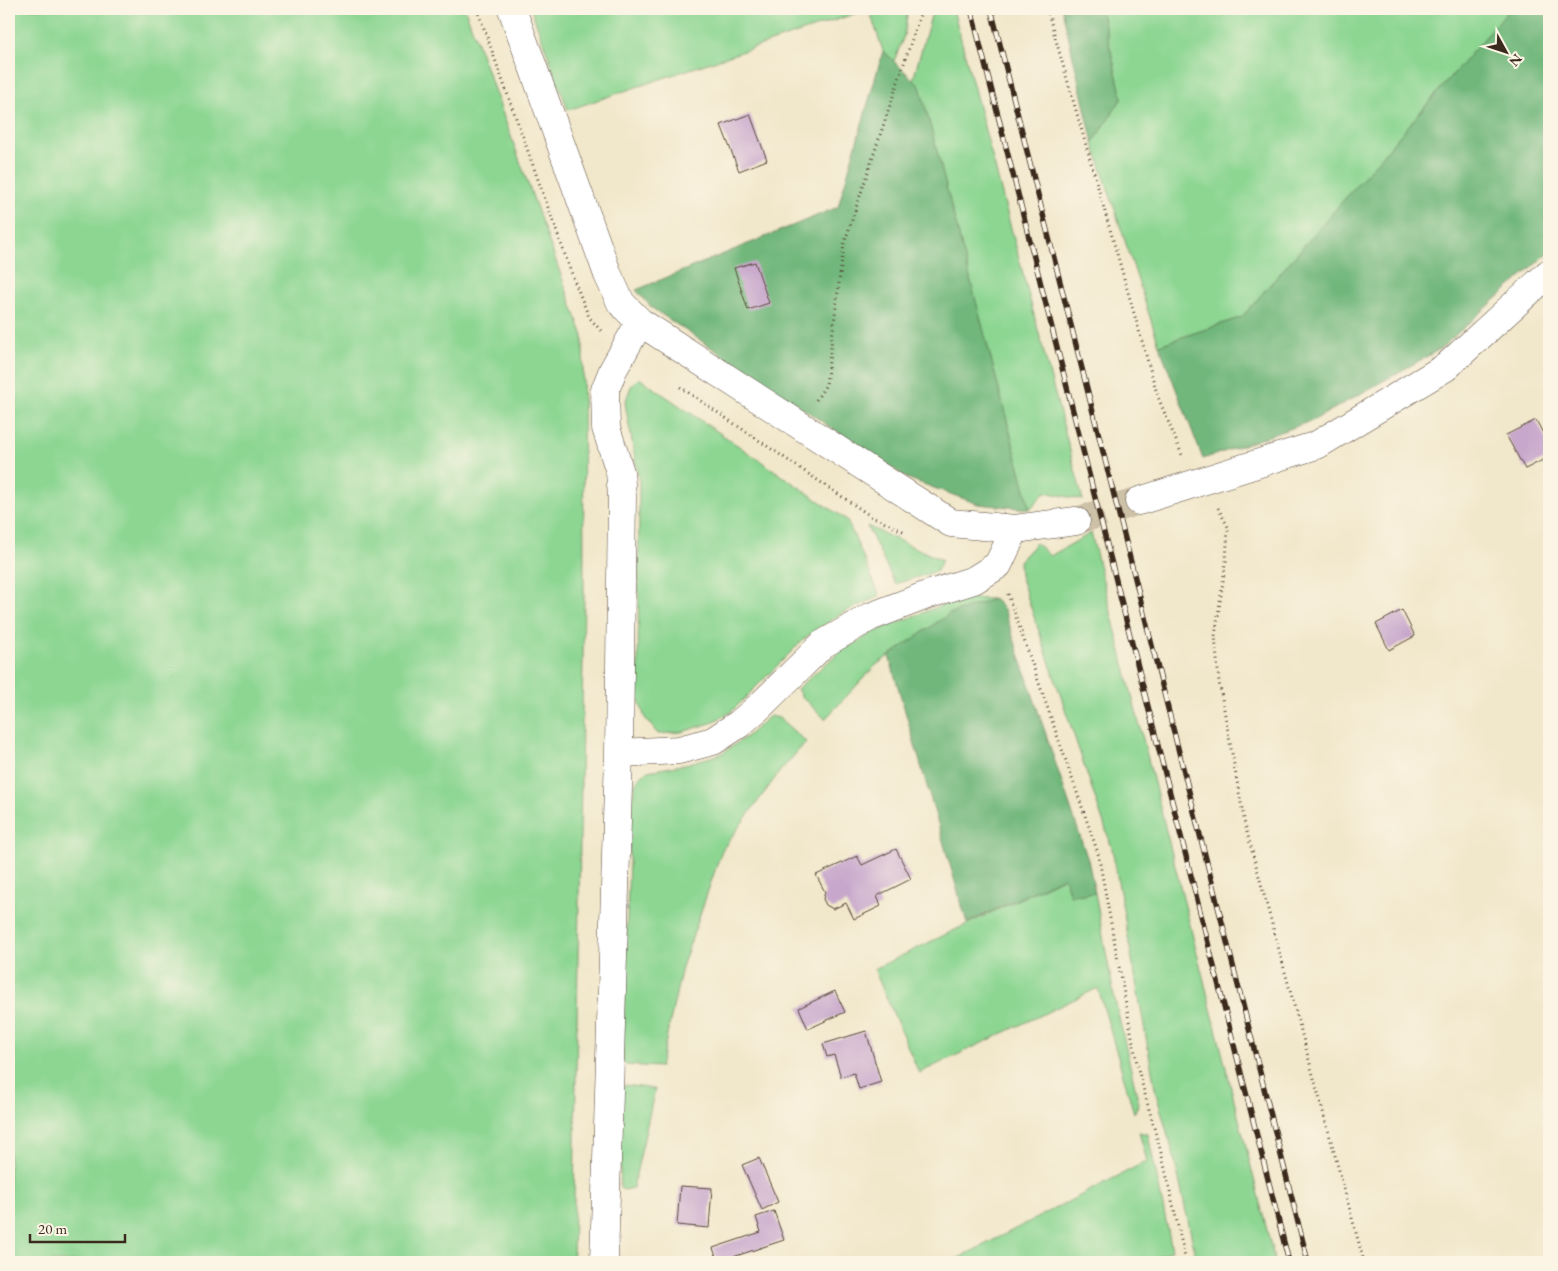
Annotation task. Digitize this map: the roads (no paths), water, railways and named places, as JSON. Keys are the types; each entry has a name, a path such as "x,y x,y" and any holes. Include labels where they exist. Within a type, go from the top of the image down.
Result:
{"street":[{"path":"512,9 608,275 621,303 640,322 951,523 1015,529 1076,521"},
{"path":"1139,501 1317,446 1446,368 1549,274"},
{"path":"604,1262 619,754 622,496 620,472 606,428 605,390 613,370 640,322"},
{"path":"619,754 679,750 713,741 753,712 823,644 870,617 927,595 974,580 998,565 1015,529"}],"tunnel":[{"path":"1076,521 1139,501"}],"railway":[{"path":"971,9 1289,1262"},
{"path":"991,9 1308,1262"}]}
